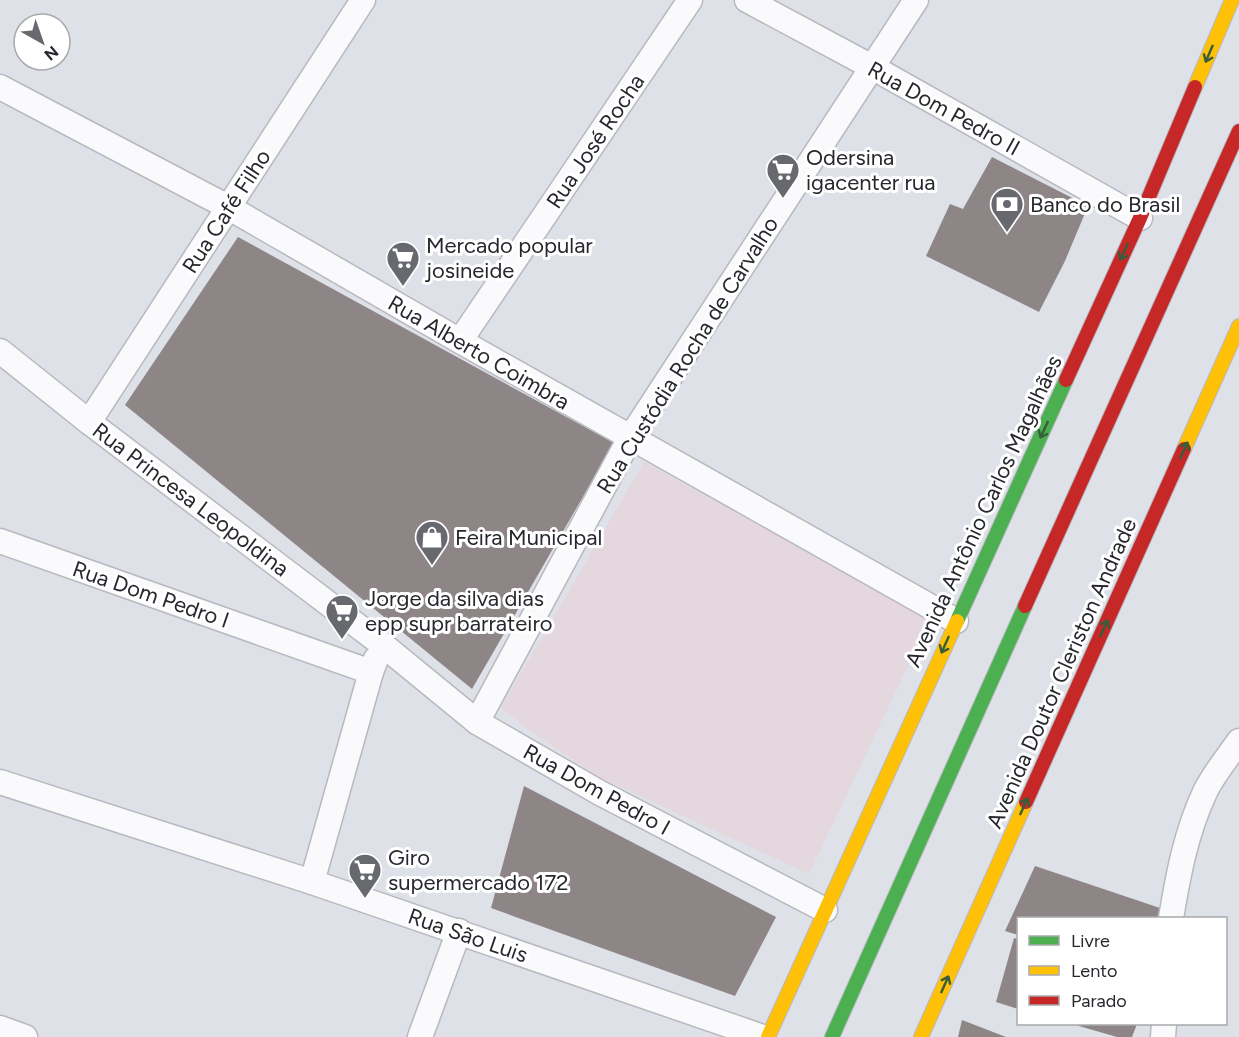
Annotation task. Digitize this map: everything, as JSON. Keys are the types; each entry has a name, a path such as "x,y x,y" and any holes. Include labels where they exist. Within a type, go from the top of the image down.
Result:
{"main road":[{"name":"Avenida Antônio Carlos Magalhães","path":"765,1037 1140,218 1232,0"},
{"path":"832,1037 1239,131"},
{"name":"Avenida Doutor Cleriston Andrade","path":"921,1037 1239,326"}],"street":[{"name":"Rua Café Filho","path":"89,422 363,0"},
{"name":"Rua José Rocha","path":"460,342 690,0"},
{"name":"Rua Dom Pedro II","path":"747,0 872,67 1140,218"},
{"name":"Rua Custódia Rocha de Carvalho","path":"477,722 630,438 916,0"},
{"name":"Rua Alberto Coimbra","path":"0,87 228,207 460,342 956,621"},
{"name":"Rua Princesa Leopoldina","path":"0,351 89,422 383,645"},
{"name":"Rua Dom Pedro I","path":"0,541 370,672"},
{"path":"312,882 370,672 383,645"},
{"name":"Rua Dom Pedro I","path":"383,645 477,722 600,793 825,910"},
{"path":"1171,917 1178,873 1191,826 1205,790 1239,741"},
{"name":"Rua São Luis","path":"0,782 312,882 765,1037"},
{"path":"420,1037 459,931"},
{"path":"0,1028 25,1037"}],"shaded area":[{"name":"Feira Municipal","path":"644,462 931,617 809,874 595,775 501,708"}],"building":[{"name":"Banco do Brasil","path":"992,157 1088,206 1065,261 1039,312 926,256 950,204 963,209"},
{"name":"Feira Municipal","path":"238,237 614,443 472,689 125,405"},
{"path":"524,786 776,917 735,996 491,908"},
{"path":"1035,866 1163,909 1161,917 1017,917 1017,935 1005,931"},
{"path":"1014,938 1017,939 1017,1009 996,1002"},
{"path":"962,1020 1006,1037 958,1037"},
{"path":"1075,1025 1137,1025 1132,1037 1117,1037"}],"traffic: fast":[{"path":"957,621 1066,380"},
{"path":"832,1037 1025,606"}],"traffic: slow":[{"path":"1195,87 1232,0"},
{"path":"1184,449 1239,326"},
{"path":"768,1037 957,621"},
{"path":"921,1037 1026,802"}],"traffic: jam":[{"path":"1066,380 1140,218 1195,87"},
{"path":"1025,606 1239,131"},
{"path":"1026,802 1184,449"}],"place":[{"name":"Odersina igacenter rua","path":"783,199"},
{"name":"Banco do Brasil","path":"1007,233"},
{"name":"Mercado popular josineide","path":"403,287"},
{"name":"Feira Municipal","path":"432,566"},
{"name":"Jorge da silva dias epp supr barrateiro","path":"342,640"},
{"name":"Giro supermercado 172","path":"365,899"}]}
